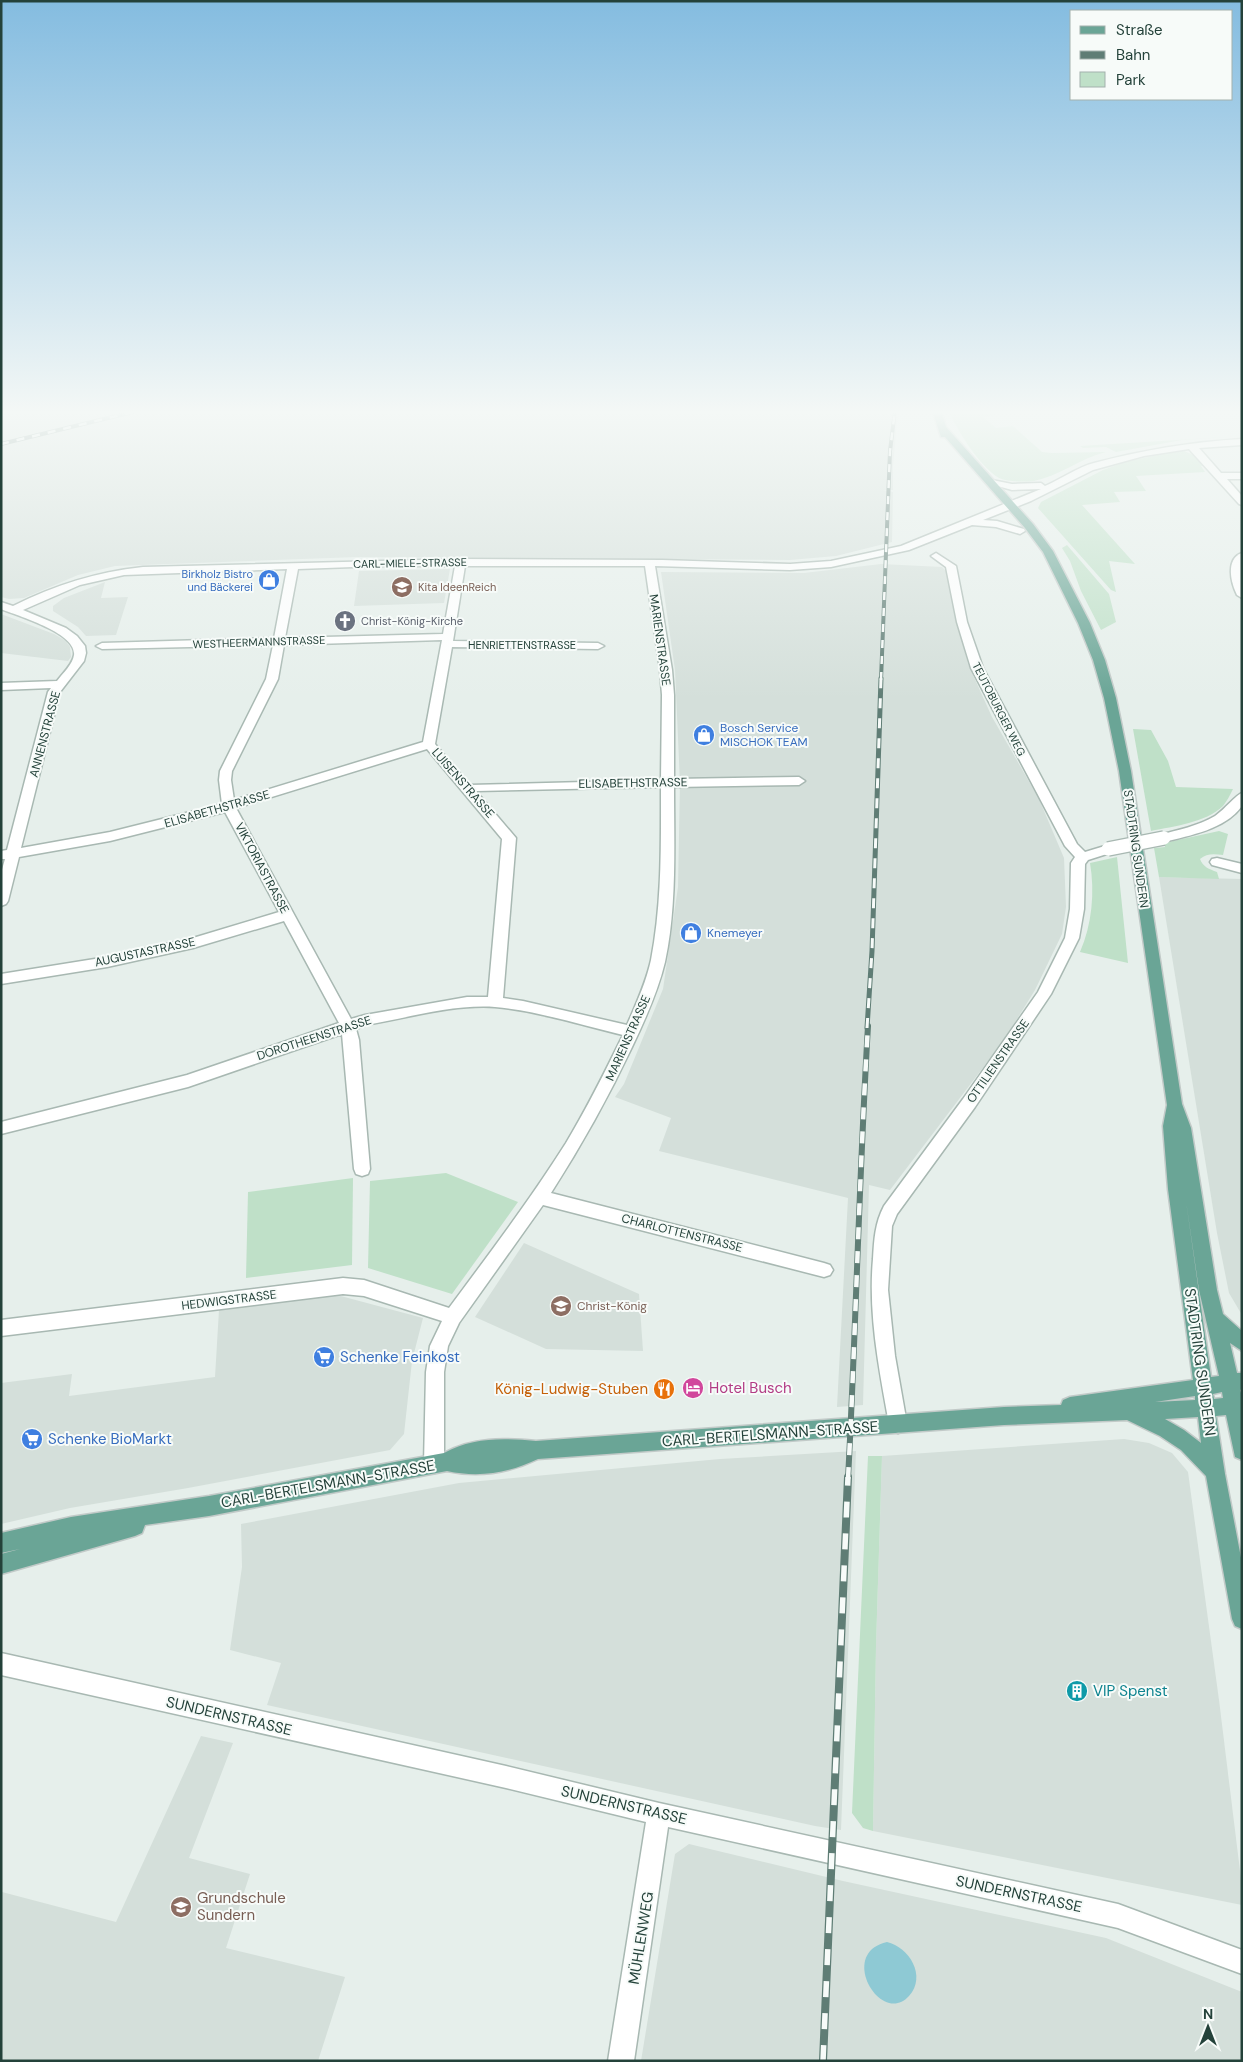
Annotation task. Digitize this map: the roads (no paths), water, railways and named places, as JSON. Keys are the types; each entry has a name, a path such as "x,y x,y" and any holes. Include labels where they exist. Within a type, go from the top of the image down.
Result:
{"main road":[{"name":"STADTRING SUNDERN","path":"1005,506 1020,531 1073,602"},
{"name":"STADTRING SUNDERN","path":"1005,506 1048,551 1084,623 1099,660 1110,698 1125,771 1174,1104 1183,1128 1208,1290 1235,1382 1242,1451"},
{"name":"STADTRING SUNDERN","path":"1174,1104 1171,1126 1176,1189 1215,1474 1242,1619"},
{"path":"1216,1320 1242,1343"},
{"name":"CARL-BERTELSMANN-STRASSE","path":"1004,1416 1203,1385 1235,1382"},
{"name":"CARL-BERTELSMANN-STRASSE","path":"1,1543 71,1527 208,1506 440,1463 467,1466 513,1461 536,1450 1004,1416 1130,1412 1238,1405"},
{"path":"1130,1412 1176,1434 1202,1455 1215,1474"},
{"name":"CARL-BERTELSMANN-STRASSE","path":"1,1564 208,1506"}],"street":[{"name":"CARL-MIELE-STRASSE","path":"892,552 902,546 1001,506"},
{"name":"CARL-MIELE-STRASSE","path":"20,612 92,583 117,577 164,571 461,562 652,565 669,567 790,567 831,564 892,552 960,527 1002,506"},
{"path":"960,527 984,522 1004,525 1020,531"},
{"name":"TEUTOBURGER WEG","path":"936,556 951,566 962,622 977,668 1072,846 1083,857"},
{"path":"1242,556 1236,568 1235,579 1242,595"},
{"name":"LUISENSTRASSE","path":"461,562 429,744 509,838 495,1002"},
{"name":"MARIENSTRASSE","path":"440,1463 435,1372 439,1346 453,1317 539,1197 571,1148 604,1091 651,986 658,960 667,887 668,783 666,670 652,565"},
{"name":"VIKTORIASTRASSE","path":"294,566 272,679 229,762 225,780 229,807 347,1025 351,1040 362,1169"},
{"path":"1,605 20,612"},
{"name":"ANNENSTRASSE","path":"1,901 7,854 54,692 80,656 79,646 73,638 62,630 20,612"},
{"name":"WESTHEERMANNSTRASSE","path":"102,646 280,641 446,640"},
{"name":"HENRIETTENSTRASSE","path":"446,640 598,646"},
{"path":"1,687 58,684"},
{"name":"ELISABETHSTRASSE","path":"7,854 123,834 229,807 429,744"},
{"name":"ELISABETHSTRASSE","path":"468,788 799,781"},
{"path":"1083,857 1108,849 1164,838 1205,826 1227,815 1235,808 1242,797"},
{"name":"OTTILIENSTRASSE","path":"898,1424 886,1356 879,1290 884,1226 897,1199 969,1103 1044,994 1072,938 1077,909 1078,863 1083,857"},
{"path":"1218,862 1242,869"},
{"name":"AUGUSTASTRASSE","path":"1,979 107,962 193,943 287,915"},
{"name":"DOROTHEENSTRASSE","path":"1,1128 188,1081 365,1020 467,1002 495,1002 523,1006 632,1032"},
{"name":"CHARLOTTENSTRASSE","path":"539,1197 824,1270"},
{"name":"HEDWIGSTRASSE","path":"1,1328 343,1286 364,1288 453,1317"},
{"name":"SUNDERNSTRASSE","path":"1,1664 506,1777 659,1814 1118,1916 1242,1962"},
{"name":"MÜHLENWEG","path":"621,2061 659,1814"}],"water":[{"path":"887,1942 895,1945 908,1956 916,1971 914,1988 909,1996 898,2003 887,2002 877,1995 869,1985 865,1972 865,1959 872,1949"}],"railway":[{"path":"881,680 888,506"},
{"path":"867,1028 872,951 881,678"},
{"path":"848,1479 868,1026"},
{"path":"823,2061 848,1477"}],"place":[{"name":"Birkholz Bistro und Bäckerei","path":"269,580"},
{"name":"Kita IdeenReich","path":"402,587"},
{"name":"Christ-König-Kirche","path":"345,621"},
{"name":"Bosch Service MISCHOK TEAM","path":"704,735"},
{"name":"Knemeyer","path":"691,933"},
{"name":"Christ-König","path":"561,1306"},
{"name":"Schenke Feinkost","path":"324,1357"},
{"name":"Hotel Busch","path":"693,1388"},
{"name":"König-Ludwig-Stuben","path":"664,1389"},
{"name":"Schenke BioMarkt","path":"32,1439"},
{"name":"VIP Spenst","path":"1077,1691"},
{"name":"Grundschule Sundern","path":"181,1907"}]}
